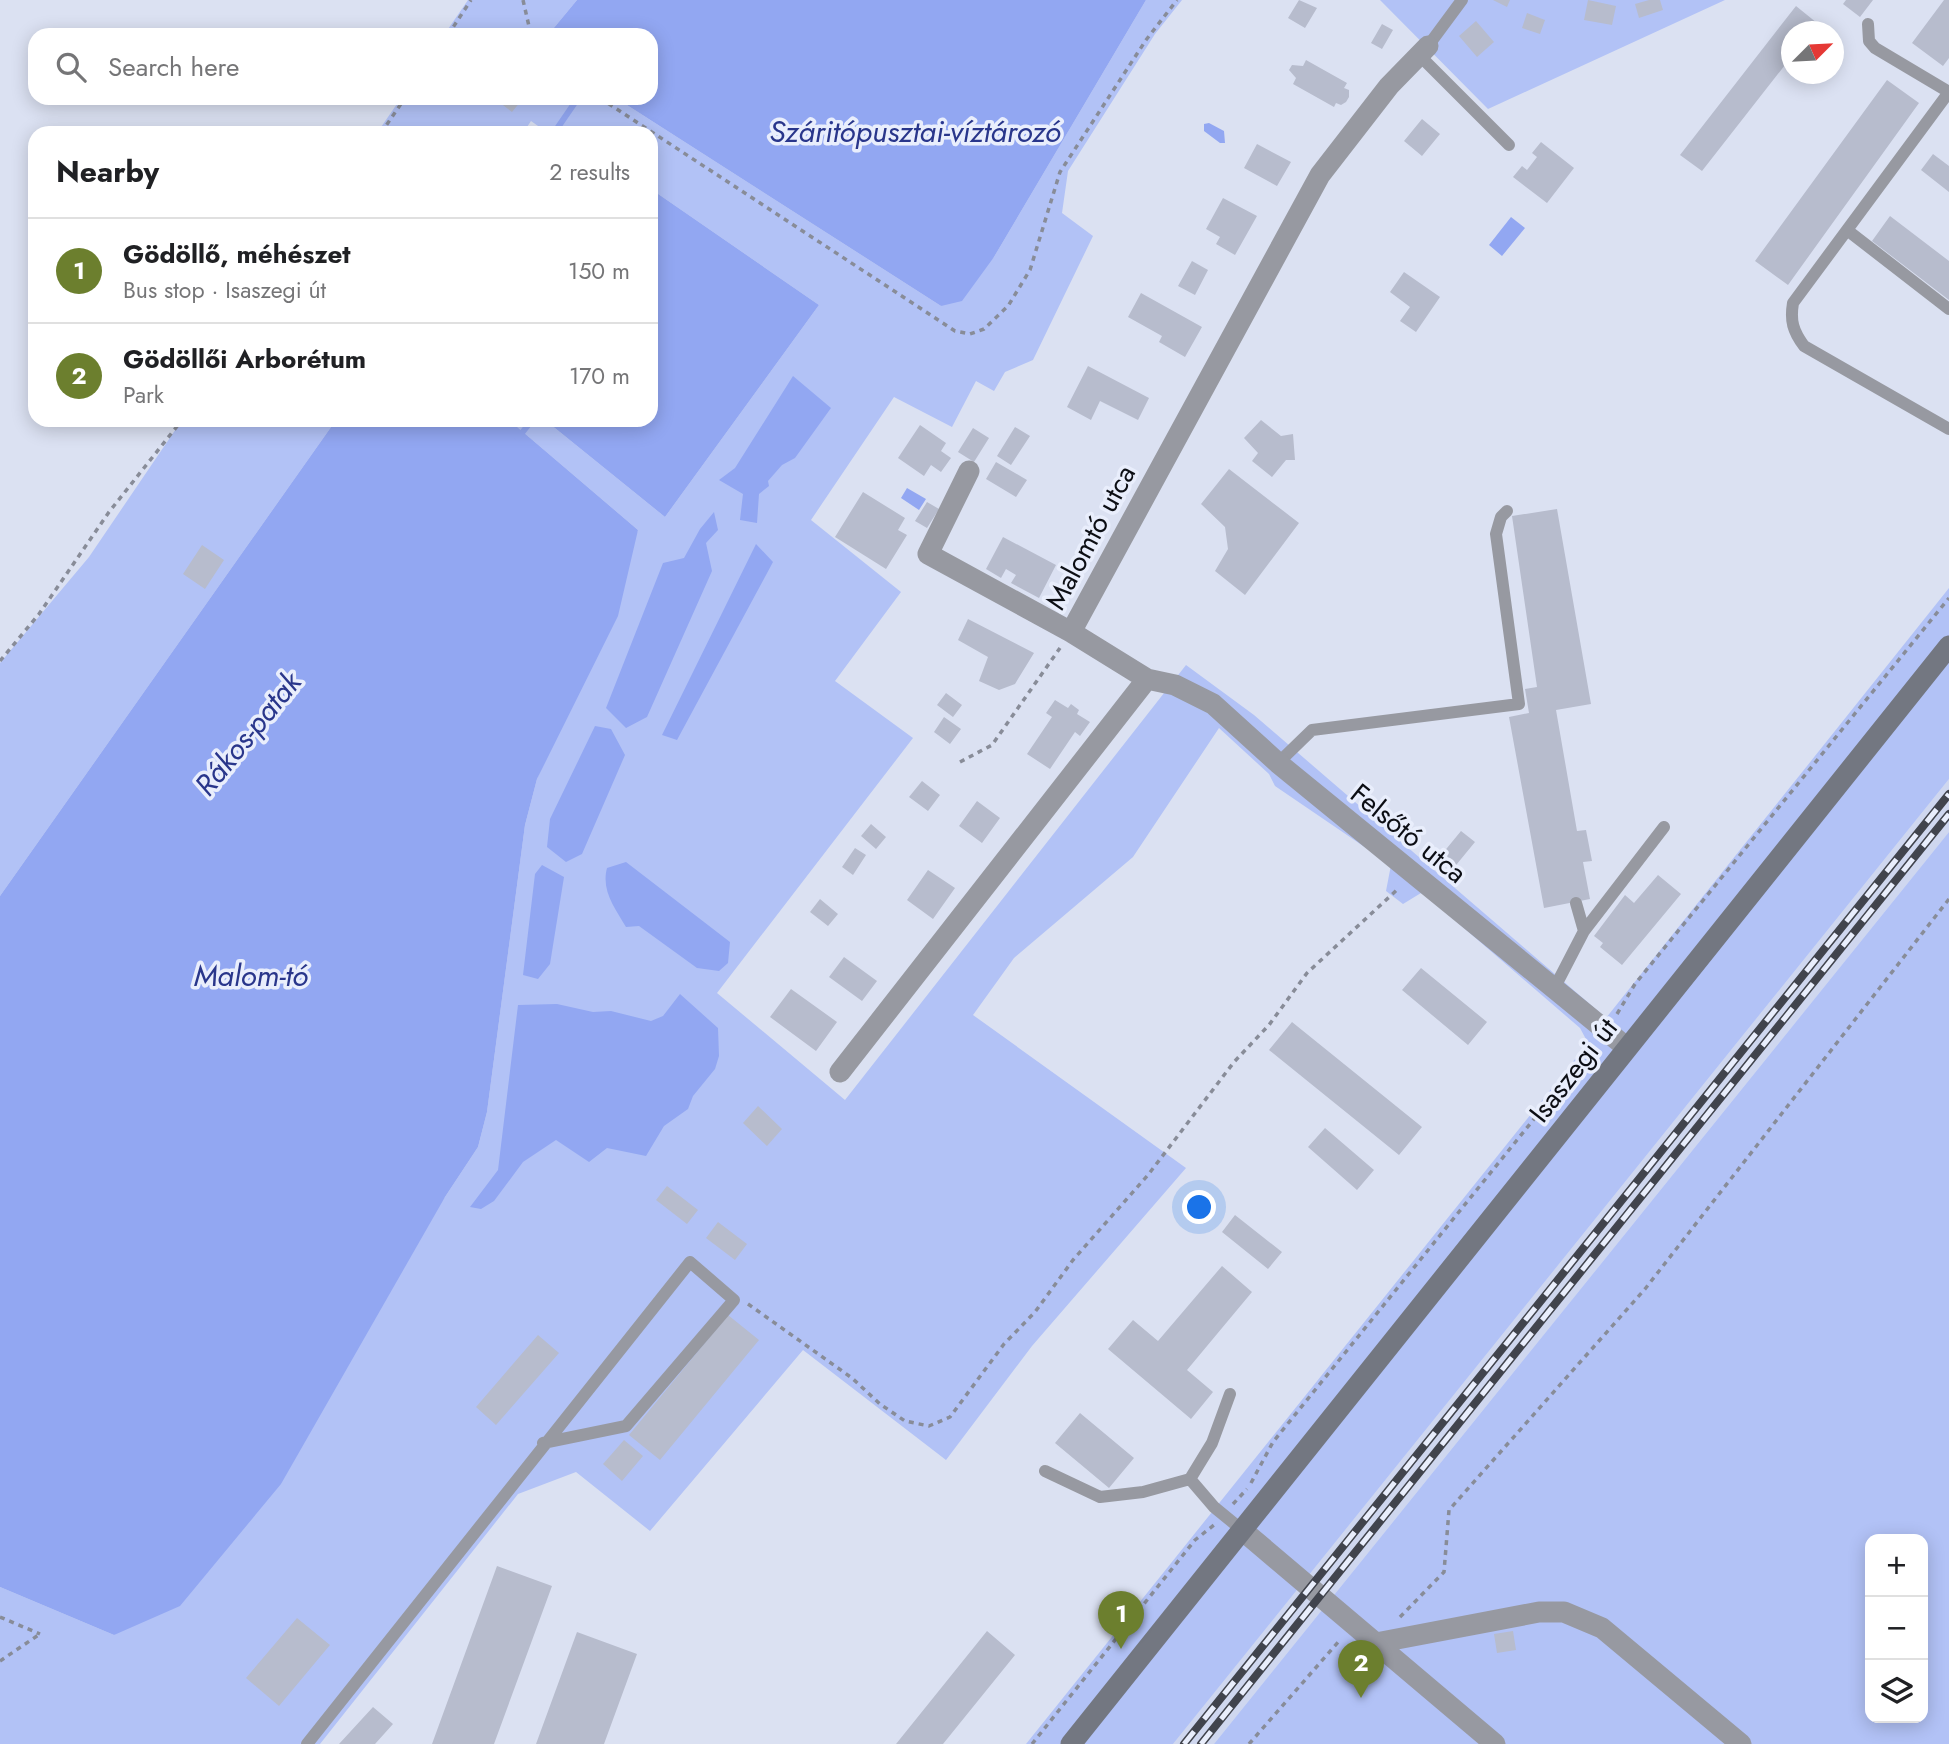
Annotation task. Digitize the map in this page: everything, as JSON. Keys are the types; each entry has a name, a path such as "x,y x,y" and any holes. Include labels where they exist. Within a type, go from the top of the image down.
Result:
{"main road":[{"name":"Isaszegi út","path":"1070,1744 1949,646"}],"street":[{"name":"Malomtó utca","path":"1147,678 1070,632 1320,175 1374,104 1423,50"},
{"path":"969,471 928,554 1070,632"},
{"path":"839,1072 1147,678"},
{"name":"Felsőtó utca","path":"1147,678 1175,685 1213,704 1278,762 1626,1047"},
{"path":"1242,1530 1495,1744"},
{"path":"1376,1643 1539,1612 1564,1612 1602,1628 1741,1744"}],"lane":[{"path":"1462,0 1423,50 1509,145"},
{"path":"1868,24 1869,41 1875,48 1949,92 1793,303 1793,330 1804,346 1949,429"},
{"path":"1847,230 1949,309"},
{"path":"1278,762 1311,730 1519,704 1496,534 1501,517 1507,511"},
{"path":"1555,987 1584,931 1664,827"},
{"path":"1576,903 1584,931"},
{"path":"307,1744 543,1443 690,1262 734,1300 626,1426 543,1443"},
{"path":"1045,1471 1100,1497 1143,1492 1190,1479 1212,1443 1230,1394"},
{"path":"1190,1479 1223,1516 1242,1530"}],"path":[{"path":"452,28 471,0"},
{"path":"523,0 529,28"},
{"path":"658,137 955,331 970,334 992,323 1008,306 1030,270 1060,172 1146,40 1177,0"},
{"path":"386,126 400,105"},
{"path":"610,105 641,126"},
{"path":"0,661 38,614 109,512 176,427"},
{"path":"1032,1744 1195,1540 1223,1516 1253,1481 1273,1443 1605,1031 1635,984 1949,598"},
{"path":"960,762 992,745 1070,632"},
{"path":"721,1290 757,1308 905,1421 929,1426 950,1417 1004,1344 1035,1312 1073,1259 1148,1175 1234,1062 1269,1025 1307,973 1392,896"},
{"path":"1376,1643 1444,1572 1449,1510 1645,1289 1949,899"},
{"path":"0,1617 40,1634 0,1661"},
{"path":"1249,1744 1353,1624"}],"shaded area":[{"path":"468,0 577,0 554,28 449,28"},
{"path":"1146,0 1182,0 1155,34 1068,171 1062,213 1093,236 1033,360 1005,372 994,391 976,381 952,427 894,397 811,520 901,592 835,681 913,738 717,993 845,1100 1186,665 1254,715 1606,1018 1949,588 1949,779 1173,1744 1026,1744 1588,1043 1580,1028 1428,897 1421,893 1403,904 1386,891 1391,865 1275,786 1269,774 1219,728 1133,857 1014,958 973,1015 1186,1168 1032,1346 946,1460 803,1350 650,1531 576,1472 518,1494 320,1744 0,1744 0,1587 114,1635 445,1197 478,1147 487,1112 525,825 537,779 638,530 517,427 554,427 665,517 819,305 658,194 658,126 538,126 531,121 528,126 382,126 396,105 627,105 941,306 994,257"},
{"path":"1380,0 1725,0 1488,109"},
{"path":"177,427 331,427 0,896 0,663 89,557"},
{"path":"1949,779 1949,832 1214,1744 1173,1744"},
{"path":"1949,832 1949,1744 1214,1744"}],"water":[{"name":"Száritópusztai-víztározó","path":"577,0 1146,0 994,257 962,301 941,306 627,105 658,105 658,28 554,28"},
{"path":"1209,123 1224,131 1225,143 1220,143 1204,131 1204,124"},
{"path":"658,194 819,305 665,517 554,427 658,427"},
{"path":"1511,217 1525,228 1502,256 1489,245"},
{"path":"793,376 831,408 795,458 782,465 768,481 769,486 759,494 757,523 740,520 743,494 719,480 735,468"},
{"name":"Malom-tó","path":"331,427 517,427 638,530 618,616 537,779 525,825 487,1112 478,1147 445,1197 281,1484 180,1606 114,1635 0,1587 0,896"},
{"path":"907,488 926,499 919,510 901,498"},
{"path":"714,512 718,530 706,543 712,571 647,717 626,728 606,708 663,563 684,558 700,529"},
{"path":"756,544 773,562 677,740 662,735"},
{"path":"595,726 611,729 625,755 582,854 566,862 547,847 550,819"},
{"path":"626,862 730,942 728,963 719,971 697,968 639,926 626,927 607,892 606,876 607,868"},
{"path":"542,865 564,877 550,964 538,979 523,975 535,874"},
{"path":"680,994 718,1028 719,1056 715,1069 693,1096 688,1109 664,1126 646,1156 607,1148 589,1162 556,1140 523,1162 494,1201 481,1209 470,1207 498,1170 518,1005 557,1004 593,1012 611,1011 651,1021 663,1016"}],"building":[{"path":"1299,0 1317,8 1305,28 1288,18"},
{"path":"1493,0 1510,0 1507,7"},
{"path":"1588,0 1616,6 1612,25 1584,20"},
{"path":"1660,0 1663,10 1639,18 1635,4"},
{"path":"1846,0 1873,0 1860,17 1843,4"},
{"path":"1944,0 1949,0 1949,58 1943,66 1912,43"},
{"path":"1796,6 1815,21 1784,21"},
{"path":"1527,13 1545,20 1540,34 1522,28"},
{"path":"1476,21 1494,42 1477,57 1459,36"},
{"path":"1382,24 1393,30 1382,49 1371,43"},
{"path":"1781,25 1781,70 1702,171 1680,155"},
{"path":"1306,60 1347,83 1344,88 1349,90 1349,97 1346,102 1341,105 1336,103 1334,107 1293,84 1296,78 1289,70 1292,65 1303,66"},
{"path":"1887,80 1919,103 1788,285 1755,261"},
{"path":"503,105 518,105 512,112"},
{"path":"1422,119 1440,134 1422,156 1404,141"},
{"path":"1541,142 1574,168 1547,203 1513,177 1522,166 1527,170 1537,157 1532,153"},
{"path":"1257,144 1291,162 1277,186 1244,168"},
{"path":"1933,154 1949,166 1949,192 1921,170"},
{"path":"1223,198 1257,216 1235,255 1216,244 1220,237 1206,229"},
{"path":"1890,216 1949,261 1949,300 1872,241"},
{"path":"1192,261 1208,270 1195,295 1178,286"},
{"path":"1404,272 1440,297 1416,332 1400,321 1410,307 1390,292"},
{"path":"1141,293 1202,327 1185,357 1159,342 1162,336 1128,317"},
{"path":"1088,366 1149,398 1138,420 1100,401 1091,420 1067,407"},
{"path":"1261,420 1281,436 1293,434 1295,460 1286,460 1272,477 1252,461 1258,453 1244,438"},
{"path":"920,425 946,443 941,451 951,458 941,472 931,465 924,476 898,458"},
{"path":"1015,427 1030,436 1011,465 997,456"},
{"path":"973,428 989,438 974,462 958,452"},
{"path":"996,462 1027,480 1016,497 986,479"},
{"path":"1229,469 1299,523 1245,595 1215,571 1228,549 1225,527 1201,504"},
{"path":"863,492 905,518 898,530 907,535 886,569 835,537"},
{"path":"927,502 939,509 927,528 915,521"},
{"path":"1557,509 1591,704 1556,710 1577,831 1586,830 1592,861 1583,862 1590,899 1544,908 1509,717 1529,713 1525,689 1537,687 1512,516"},
{"path":"1003,537 1056,565 1039,598 1011,583 1016,575 1006,569 1001,578 986,569"},
{"path":"202,545 224,560 205,589 183,574"},
{"path":"968,619 1034,653 1015,684 999,690 979,681 988,657 958,640"},
{"path":"946,693 962,705 953,717 937,705"},
{"path":"1055,700 1068,708 1071,704 1079,710 1077,714 1090,722 1080,736 1075,732 1050,769 1027,754 1052,717 1046,713"},
{"path":"944,717 961,729 950,744 934,732"},
{"path":"922,781 940,795 928,811 909,797"},
{"path":"977,801 1000,818 982,843 959,826"},
{"path":"871,824 886,837 876,849 861,836"},
{"path":"1461,831 1475,842 1452,870 1438,859"},
{"path":"855,848 866,855 853,875 842,867"},
{"path":"928,870 955,888 933,919 907,900"},
{"path":"1658,875 1681,894 1622,965 1600,947 1603,943 1594,936 1625,895 1634,903"},
{"path":"820,899 838,914 828,926 810,912"},
{"path":"844,957 877,981 862,1001 829,977"},
{"path":"1421,968 1487,1022 1468,1045 1402,990"},
{"path":"791,989 837,1022 816,1051 770,1017"},
{"path":"1292,1022 1422,1127 1399,1155 1269,1050"},
{"path":"758,1106 782,1129 767,1146 743,1123"},
{"path":"1325,1128 1374,1170 1357,1190 1308,1147"},
{"path":"667,1186 698,1210 687,1224 656,1200"},
{"path":"1235,1215 1282,1252 1268,1269 1222,1232"},
{"path":"718,1222 747,1244 735,1260 706,1238"},
{"path":"1222,1266 1252,1292 1187,1370 1213,1392 1191,1419 1108,1349 1133,1320 1158,1341"},
{"path":"728,1315 759,1340 660,1460 629,1435"},
{"path":"538,1335 559,1353 496,1425 476,1407"},
{"path":"1080,1413 1134,1458 1109,1488 1055,1443"},
{"path":"624,1440 643,1456 622,1481 603,1464"},
{"path":"497,1566 552,1586 494,1744 432,1744"},
{"path":"297,1618 330,1645 279,1706 246,1678"},
{"path":"987,1631 1015,1655 943,1744 896,1744"},
{"path":"1513,1631 1516,1650 1497,1653 1494,1634"},
{"path":"577,1632 637,1654 604,1744 536,1744"},
{"path":"373,1707 393,1724 375,1744 339,1744"}],"waterway":[{"path":"559,126 573,105"},
{"name":"Rákos-patak","path":"518,438 527,427"}],"railway":[{"path":"1184,1744 1949,794"},
{"path":"1201,1744 1949,814"}],"place":[{"name":"Gödöllő, méhészet","path":"1121,1649"},
{"name":"Gödöllői Arborétum","path":"1361,1698"}]}
